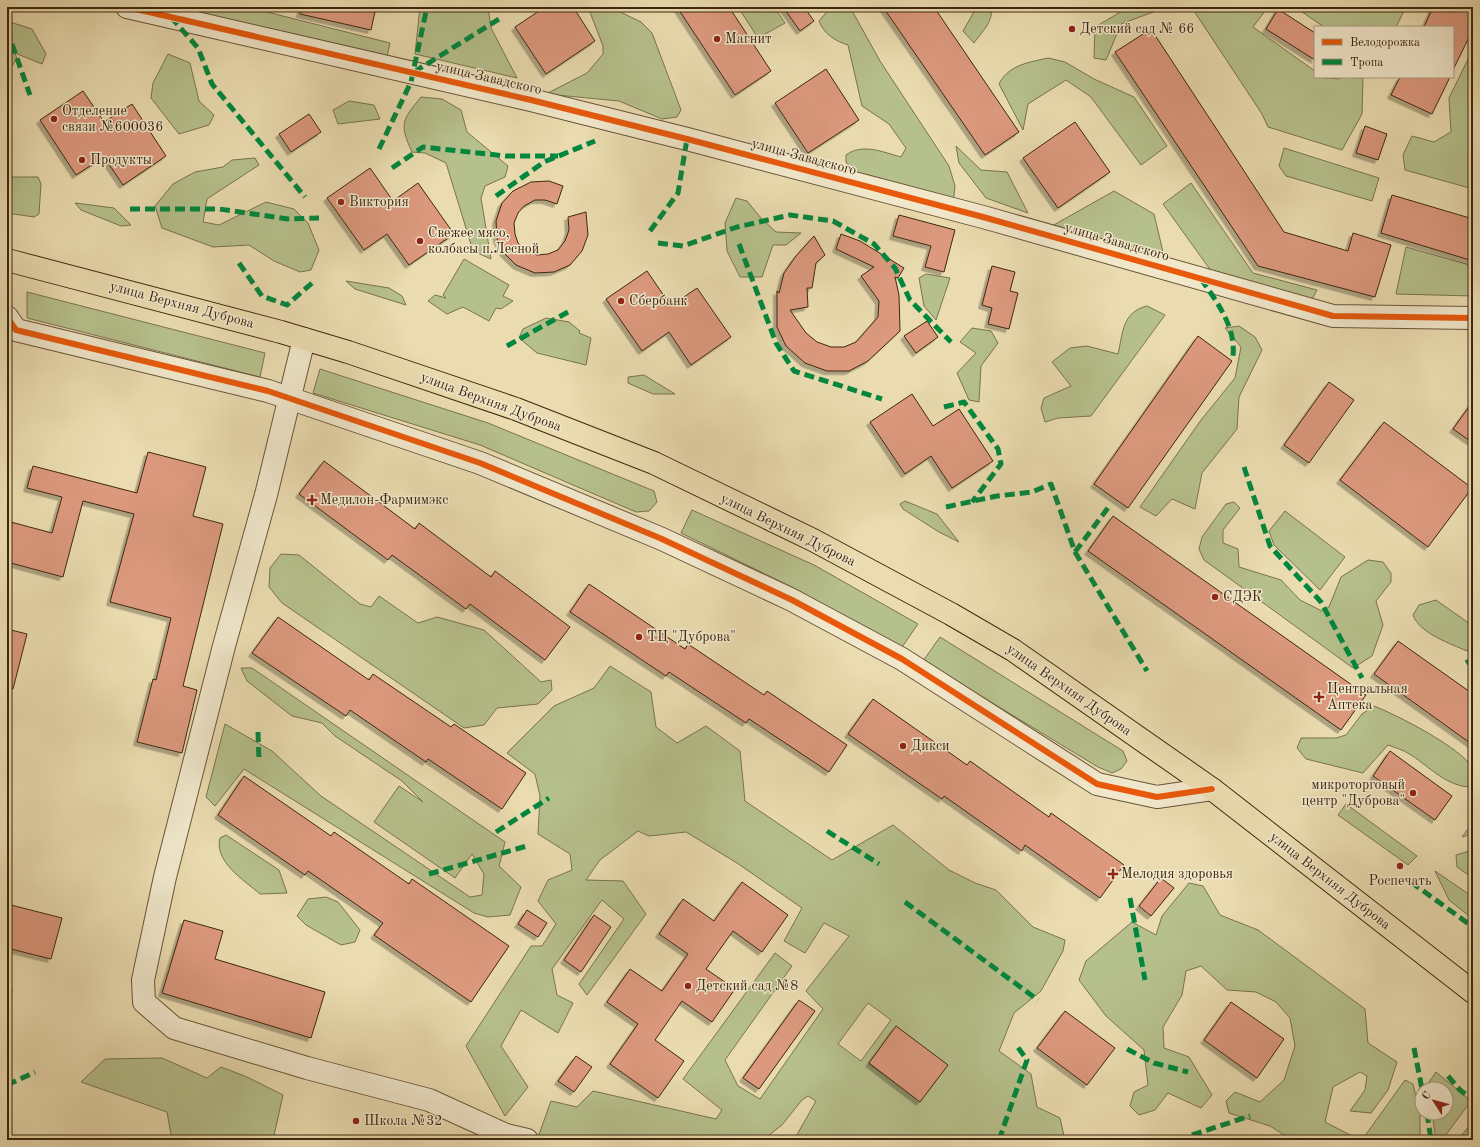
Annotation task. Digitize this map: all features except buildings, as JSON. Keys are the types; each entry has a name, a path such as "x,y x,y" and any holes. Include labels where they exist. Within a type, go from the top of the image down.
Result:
{"main road":[{"name":"улица Верхняя Дуброва","path":"7,260 244,321 304,339 501,404 654,463 813,540 951,614 1013,650 1212,789 1473,992"}],"street":[{"name":"улица Завадского","path":"127,7 516,96 687,139 983,217 1334,316 1473,318"},
{"path":"7,317 16,330 268,391 289,398 480,463 662,539 792,600 902,660 1097,784 1157,798 1212,789"},
{"path":"304,339 268,488 224,646 165,877 143,980 144,1002 174,1028 307,1068 429,1100 506,1135 527,1140"}],"green space":[{"path":"181,7 247,7 390,43 386,62 180,13"},
{"path":"420,7 488,7 491,28 517,78 415,54"},
{"path":"588,7 610,7 641,22 652,33 681,110 677,117 662,119 619,101 546,94 587,73 603,54 603,46"},
{"path":"738,7 774,7 785,23 758,38"},
{"path":"831,7 850,7 880,61 949,166 955,186 953,204 860,180 846,162 846,155 852,151 866,149 901,157 906,148 889,124 862,106 848,45 830,36 821,26 819,21"},
{"path":"971,7 990,7 991,12 989,21 974,43 963,31 975,10"},
{"path":"1129,7 1268,7 1253,27 1314,70 1314,78 1363,78 1362,114 1342,150 1268,127 1262,114 1194,11 1156,11 1121,24 1106,60 1094,58 1095,27"},
{"path":"1295,7 1406,7 1396,26 1323,26"},
{"path":"7,21 32,29 46,54 42,64 15,53 17,59 7,73"},
{"path":"1473,49 1473,189 1405,170 1403,155 1412,136 1434,142 1451,132 1449,98"},
{"path":"168,54 190,63 199,101 214,115 209,125 179,134 151,98 153,83"},
{"path":"1048,58 1065,62 1094,79 1134,97 1167,146 1141,165 1091,97 1066,80 1028,104 1023,130 999,84 1008,72 1014,68"},
{"path":"421,97 442,99 461,110 467,132 508,166 505,177 485,186 481,198 491,259 473,251 446,163 425,153 412,152 408,143 405,135 404,123 406,117"},
{"path":"349,101 374,105 380,119 338,124 333,110"},
{"path":"956,146 981,170 1007,172 1028,213 986,198 959,163"},
{"path":"1284,148 1379,178 1372,201 1286,176 1279,166"},
{"path":"255,158 259,165 207,199 203,222 219,225 266,202 294,209 308,223 319,250 311,270 300,272 274,261 249,245 213,247 162,228 155,206 173,184 195,172 223,167 232,160"},
{"path":"7,177 38,177 41,184 39,214 34,217 7,213"},
{"path":"1191,183 1253,273 1317,290 1310,303 1214,275 1163,204"},
{"path":"1114,191 1154,214 1163,252 1098,240 1052,226"},
{"path":"736,198 747,201 760,217 776,232 801,233 786,245 773,245 762,277 740,277 727,251 725,223"},
{"path":"75,203 114,208 131,225 121,226 81,210"},
{"path":"1406,247 1473,266 1473,296 1396,294"},
{"path":"464,259 509,285 503,296 513,301 501,309 496,308 489,321 463,307 447,314 428,301 435,295 446,298 443,295"},
{"path":"926,274 950,278 936,320 924,306 919,278"},
{"path":"346,281 389,288 402,296 406,305 355,289"},
{"path":"27,292 265,353 260,377 27,318"},
{"path":"1147,306 1165,315 1091,416 1058,418 1045,422 1041,408 1044,398 1071,386 1052,362 1070,348 1087,346 1118,354 1123,331 1128,318 1139,309"},
{"path":"546,318 569,322 580,331 579,333 591,338 586,365 537,353 519,338 523,329"},
{"path":"1239,326 1255,337 1262,350 1239,397 1237,429 1202,473 1195,509 1172,499 1156,516 1140,507 1201,420 1235,378 1241,347 1225,328"},
{"path":"972,328 991,331 998,343 981,366 979,402 969,400 957,373 976,353 960,342"},
{"path":"320,369 488,423 654,491 657,502 649,511 636,512 480,445 313,393"},
{"path":"644,375 675,394 653,394 628,383 628,377"},
{"path":"905,501 937,514 959,542 939,532 903,509 900,504"},
{"path":"1234,502 1240,508 1223,530 1223,543 1238,549 1239,567 1281,580 1300,600 1322,611 1329,607 1341,577 1368,560 1383,562 1391,573 1391,582 1376,601 1383,625 1372,656 1353,668 1204,560 1199,549 1202,537 1226,504"},
{"path":"692,510 814,565 918,624 900,650 796,589 681,533"},
{"path":"1285,511 1345,557 1320,590 1274,545 1269,531"},
{"path":"281,554 299,555 360,604 371,607 379,596 418,623 437,617 484,630 541,682 551,680 552,690 538,704 497,708 484,725 464,728 282,603 269,587 270,568"},
{"path":"1436,600 1473,626 1473,645 1467,651 1436,637 1416,621 1413,615 1419,605"},
{"path":"940,637 1123,751 1127,761 1121,769 1112,773 1098,767 923,661"},
{"path":"610,666 651,692 656,727 677,743 706,726 740,751 745,801 832,860 893,825 949,870 975,883 996,890 1033,927 1065,940 1063,951 1041,991 1014,1013 999,1051 1031,1074 1037,1107 1060,1118 1065,1140 794,1140 816,1101 808,1096 802,1100 782,1125 763,1140 537,1140 551,1101 577,1107 593,1091 716,1119 722,1110 683,1079 775,953 792,966 725,1060 738,1086 760,1099 823,1009 806,991 849,936 824,923 805,953 784,941 802,908 737,863 686,832 649,836 638,831 600,860 586,880 623,881 646,914 587,995 579,984 624,919 602,900 552,969 557,995 573,1003 558,1033 521,1010 501,1046 528,1087 505,1116 466,1046 531,946 542,946 556,924 538,901 548,880 572,870 570,854 538,834 540,796 535,774 507,753 554,706 594,688","holes":["868,1003 891,1020 861,1061 838,1044","882,1046 920,1101 869,1064"]},
{"path":"241,668 252,668 505,842 499,866 521,887 510,915 488,917 474,913 244,769 215,806 206,797 225,724 272,751 321,796 470,897 482,895 484,874 472,854 455,878 374,822 399,786 423,802 402,781 335,736 322,723 292,716 247,681"},
{"path":"1374,706 1412,724 1457,752 1467,761 1474,771 1473,787 1455,784 1440,776 1408,753 1388,745 1363,773 1306,759 1297,748 1301,738 1336,738 1346,735 1362,714"},
{"path":"1346,804 1417,856 1408,865 1338,815"},
{"path":"1473,822 1473,834 1462,837"},
{"path":"226,835 279,870 287,893 260,894 232,870 221,855 219,847 220,838"},
{"path":"1473,850 1473,878 1457,867 1456,855"},
{"path":"1435,871 1473,897 1473,919 1449,900"},
{"path":"1189,883 1203,886 1220,915 1258,930 1365,1009 1368,1043 1397,1062 1388,1090 1371,1113 1350,1111 1365,1090 1367,1076 1360,1072 1333,1087 1325,1122 1354,1137 1351,1140 1292,1140 1270,1126 1229,1113 1226,1101 1235,1092 1260,1102 1284,1080 1295,1046 1290,1018 1276,1002 1256,992 1227,990 1201,966 1186,971 1182,995 1163,1027 1164,1048 1189,1057 1212,1095 1201,1108 1168,1093 1155,1110 1139,1115 1130,1106 1134,1092 1148,1085 1144,1050 1106,1016 1079,980 1086,961 1132,922 1156,935 1162,916"},
{"path":"326,897 338,902 360,930 355,942 341,945 306,925 297,916 308,899"},
{"path":"7,987 12,989 11,1004 7,1006"},
{"path":"162,1058 207,1078 221,1067 247,1077 283,1095 273,1140 172,1140 167,1112 81,1082 105,1059"},
{"path":"1436,1072 1447,1081 1430,1081"},
{"path":"1405,1080 1413,1084 1414,1121 1420,1121 1420,1140 1362,1140"},
{"path":"1454,1087 1471,1101 1442,1140 1436,1140 1433,1121 1454,1121"},
{"path":"1473,1121 1473,1140 1458,1140"}],"marked path":[{"path":"379,149 411,82 427,7"},
{"path":"171,17 198,48 212,84 305,197"},
{"path":"414,72 499,19"},
{"path":"7,30 30,95"},
{"path":"650,231 678,193 687,139"},
{"path":"496,196 544,162 595,141"},
{"path":"392,168 423,147 506,156 558,156"},
{"path":"130,209 219,209 288,219 319,218"},
{"path":"658,243 683,246 737,227 790,215 833,221 874,244 895,268 910,300 951,342"},
{"path":"739,244 776,343 794,371 882,399"},
{"path":"239,263 262,296 287,305 312,283"},
{"path":"1201,279 1224,315 1232,335 1233,356"},
{"path":"507,346 568,312"},
{"path":"944,407 964,402 998,449 1001,464 972,502"},
{"path":"1244,467 1270,546 1321,602 1362,678"},
{"path":"946,507 997,496 1032,492 1051,484 1075,552 1147,671"},
{"path":"1075,552 1110,505"},
{"path":"1466,663 1473,659"},
{"path":"258,732 259,760"},
{"path":"496,832 549,798"},
{"path":"827,831 879,864"},
{"path":"429,874 527,846"},
{"path":"1411,882 1473,927"},
{"path":"1130,898 1145,980"},
{"path":"905,902 1038,1000"},
{"path":"999,1140 1027,1060 1017,1046"},
{"path":"1414,1048 1420,1081"},
{"path":"1127,1049 1154,1063 1188,1072"},
{"path":"7,1085 35,1072"},
{"path":"1448,1076 1460,1090 1473,1100"},
{"path":"1192,1135 1250,1116"},
{"path":"1428,1121 1431,1140"}],"cycle path":[{"path":"127,7 531,100 687,139 983,217 1333,316 1473,318"},
{"path":"7,317 16,330 268,391 480,463 662,539 792,600 902,659 1097,784 1157,797 1212,789"}],"place":[{"name":"Детский сад № 66","path":"1072,29"},
{"name":"Магнит","path":"717,39"},
{"name":"Отделение связи №600036","path":"54,119"},
{"name":"Продукты","path":"82,160"},
{"name":"Виктория","path":"341,202"},
{"name":"Свежее мясо, колбасы п.Лесной","path":"420,241"},
{"name":"Сбербанк","path":"621,301"},
{"name":"Медилон-Фармимэкс","path":"312,500"},
{"name":"СДЭК","path":"1215,597"},
{"name":"ТЦ \"Дуброва\"","path":"639,637"},
{"name":"Центральная Аптека","path":"1319,697"},
{"name":"Дикси","path":"903,746"},
{"name":"микроторговый центр \"Дуброва\"","path":"1413,793"},
{"name":"Роспечать","path":"1400,866"},
{"name":"Мелодия здоровья","path":"1113,874"},
{"name":"Детский сад №8","path":"688,986"},
{"name":"Школа №32","path":"356,1121"}]}
